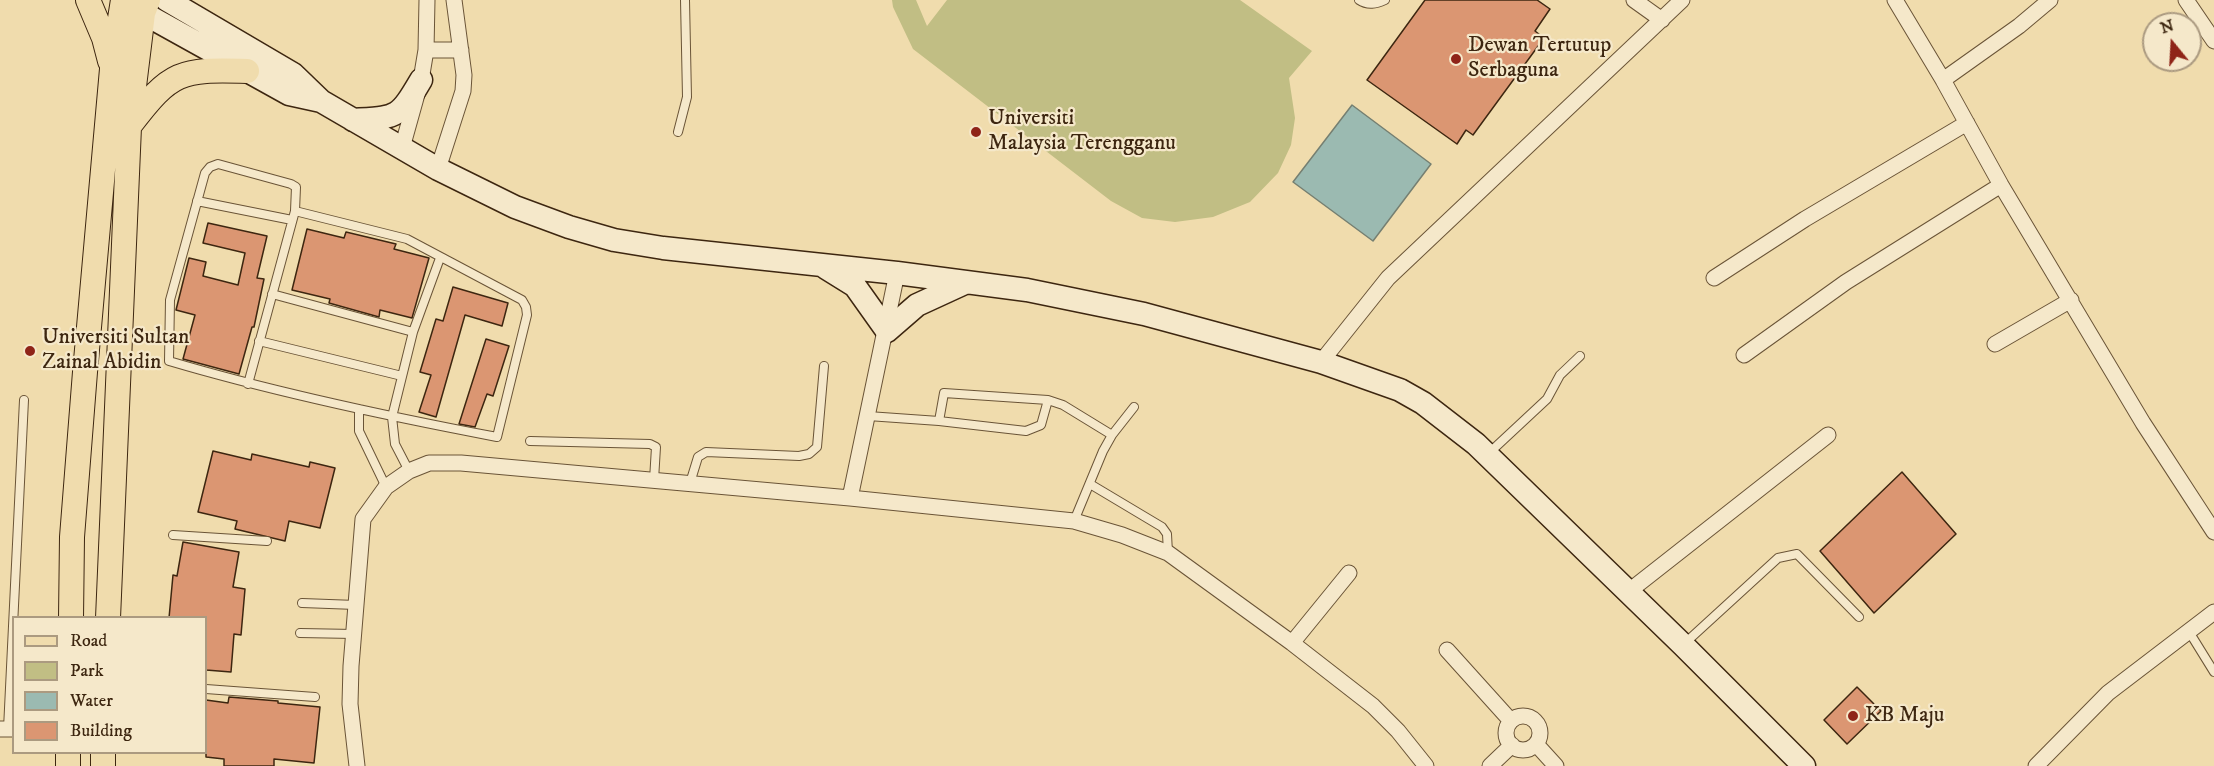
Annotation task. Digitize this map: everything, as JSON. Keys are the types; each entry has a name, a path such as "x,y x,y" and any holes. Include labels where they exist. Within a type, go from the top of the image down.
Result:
{"main road":[{"path":"88,0 104,38 112,69"},
{"path":"166,0 293,74 321,101 438,169 515,207 569,227 614,240 663,249 821,264 1027,291 1144,314 1321,362 1400,390 1423,403 1487,455 1804,766"},
{"path":"71,616 72,537 112,69 130,4"},
{"path":"130,4 289,94 321,101"},
{"path":"108,616 129,127 130,4"},
{"path":"129,127 151,98 167,83 183,75 205,70 247,71"},
{"path":"353,120 392,117 406,106 421,80"},
{"path":"821,264 855,286 887,331 917,305 968,282"}],"street":[{"path":"402,148 421,80 426,50 426,0"},
{"path":"438,169 463,91 464,75 454,0"},
{"path":"1634,0 1662,20"},
{"path":"1321,362 1388,278 1682,0"},
{"path":"1895,0 1943,80 2001,185 2164,456 2214,532"},
{"path":"1943,80 2019,26 2050,0"},
{"path":"2186,0 2214,41"},
{"path":"426,50 461,50"},
{"path":"1714,278 1805,219 1967,123"},
{"path":"1744,355 1846,282 2001,185"},
{"path":"850,498 887,331 897,273"},
{"path":"1995,344 2071,300"},
{"path":"1628,592 1828,435"},
{"path":"357,766 350,704 363,519 386,486 408,471 429,463 462,463 1074,521 1122,535 1168,553 1292,643 1373,706 1398,731 1426,766"},
{"path":"1292,643 1349,573"},
{"path":"2036,766 2108,693 2214,612"},
{"path":"1447,650 1511,721"},
{"path":"1523,716 1535,721 1540,732 1536,744 1524,750 1512,745 1506,733 1511,721 1523,716"},
{"path":"1536,744 1556,766"},
{"path":"1490,766 1512,745"}],"lane":[{"path":"678,132 687,97 685,0"},
{"path":"1359,0 1364,4 1375,4 1385,0"},
{"path":"248,384 295,211 297,192 296,187 291,184 218,164 210,167 205,173 170,300 168,361 248,384 392,417 497,437 527,315 522,300 402,237 295,211"},
{"path":"197,201 292,220"},
{"path":"408,471 395,444 392,417 413,333 440,258"},
{"path":"272,294 413,333"},
{"path":"260,341 402,376"},
{"path":"1487,455 1547,399 1560,375 1580,357"},
{"path":"690,483 698,457 706,452 799,456 809,454 817,447 824,366"},
{"path":"939,421 944,393 1048,400 1063,405 1112,435"},
{"path":"13,616 24,400"},
{"path":"868,416 1026,431 1041,425 1048,400"},
{"path":"1074,521 1103,451 1112,435 1134,407"},
{"path":"359,409 359,431 386,486"},
{"path":"530,441 650,444 656,447 654,480"},
{"path":"1090,484 1162,527 1167,534 1168,553"},
{"path":"173,535 267,541"},
{"path":"1683,645 1778,558 1797,554 1859,617"},
{"path":"302,603 356,606"},
{"path":"2188,630 2214,672"},
{"path":"7,729 12,632"},
{"path":"300,633 354,634"},
{"path":"207,689 315,697"}],"green space":[{"path":"892,0 916,0 927,26 947,0 1240,0 1312,51 1289,78 1295,118 1291,145 1278,173 1250,202 1213,217 1175,222 1142,218 1111,201 913,49 893,7"}],"water":[{"path":"1352,105 1431,164 1373,241 1293,182"}],"building":[{"name":"Dewan Tertutup Serbaguna","path":"1425,0 1537,0 1550,9 1535,31 1544,38 1473,135 1466,130 1457,144 1367,80"},
{"path":"208,223 267,236 257,278 264,279 254,327 252,327 239,374 183,359 195,315 176,310 189,258 206,262 203,276 238,285 245,253 203,243"},
{"path":"307,229 344,238 346,232 396,244 394,249 429,258 412,318 380,310 379,317 329,303 330,299 292,290"},
{"path":"453,287 508,303 502,326 465,315 436,417 419,412 431,375 420,372 436,319 443,321"},
{"path":"486,339 509,346 493,396 487,394 475,427 459,424"},
{"path":"213,451 251,460 252,454 309,467 310,462 335,468 320,528 289,521 285,541 235,529 237,521 198,512"},
{"path":"1902,472 1956,534 1874,613 1820,551"},
{"path":"183,542 239,552 233,587 245,589 241,635 234,634 231,672 207,670 207,616 169,616 173,575 177,576"},
{"name":"KB Maju","path":"1857,687 1881,711 1847,744 1824,720"},
{"path":"229,697 320,707 314,763 274,759 274,766 224,766 224,759 206,757 207,700 228,703"}],"place":[{"name":"Dewan Tertutup Serbaguna","path":"1456,59"},
{"name":"Universiti Malaysia Terengganu","path":"976,132"},
{"name":"Universiti Sultan Zainal Abidin","path":"30,351"},
{"name":"KB Maju","path":"1853,716"}]}
